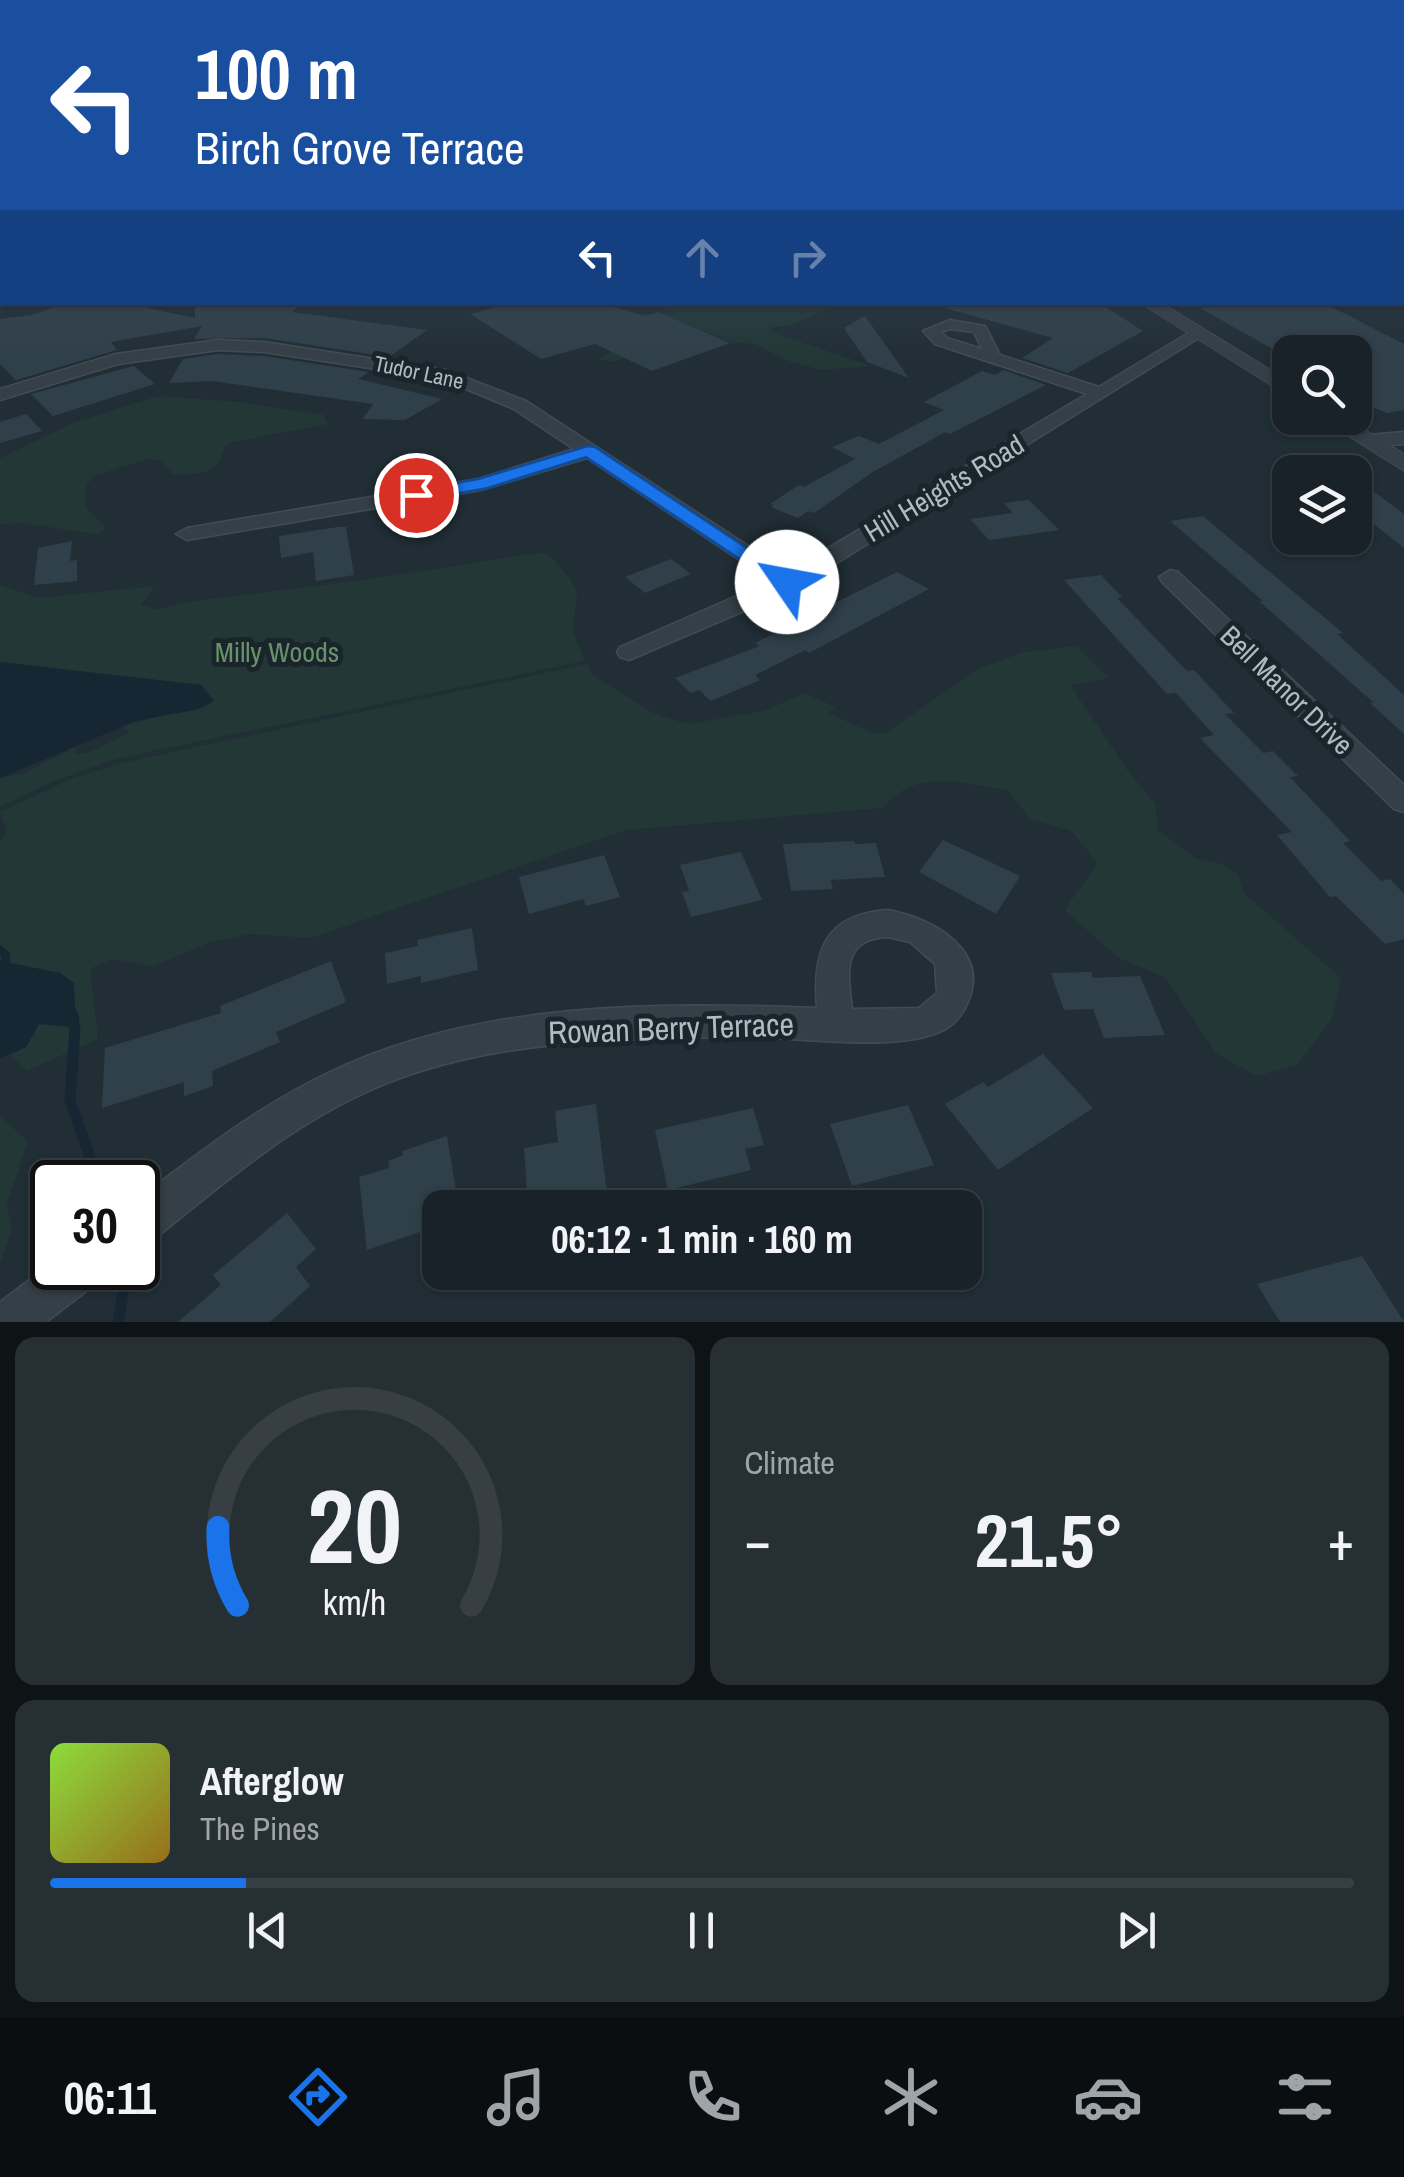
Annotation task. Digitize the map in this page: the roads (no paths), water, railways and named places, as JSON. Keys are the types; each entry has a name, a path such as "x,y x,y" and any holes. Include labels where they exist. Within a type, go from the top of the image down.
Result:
{"street":[{"path":"1151,305 1272,380"},
{"name":"Hill Heights Road","path":"629,652 787,582 1197,334"},
{"name":"Tudor Lane","path":"0,395 46,378 144,353 218,344 414,368 504,396 787,582"},
{"path":"993,358 1102,392"},
{"path":"1357,435 1404,464"},
{"path":"1368,442 1404,438"},
{"path":"187,534 481,484 588,451"},
{"name":"Bell Manor Drive","path":"1170,577 1404,802"},
{"name":"Rowan Berry Terrace","path":"160,1209 283,1120 342,1086 412,1059 514,1036 588,1025 836,1024"},
{"path":"10,1322 53,1290"}],"water":[{"path":"0,662 201,685 214,701 196,710 138,720 0,778"},
{"path":"0,961 60,973 74,983 75,1008 80,1018 70,1027 39,1024 26,1047 0,1058"}],"waterway":[{"path":"0,950 6,955 5,968"},
{"path":"67,1019 73,1019 75,1029 70,1100 91,1160"},
{"path":"118,1322 123,1290"}],"park label":[{"name":"Milly Woods","path":"277,652"}]}
